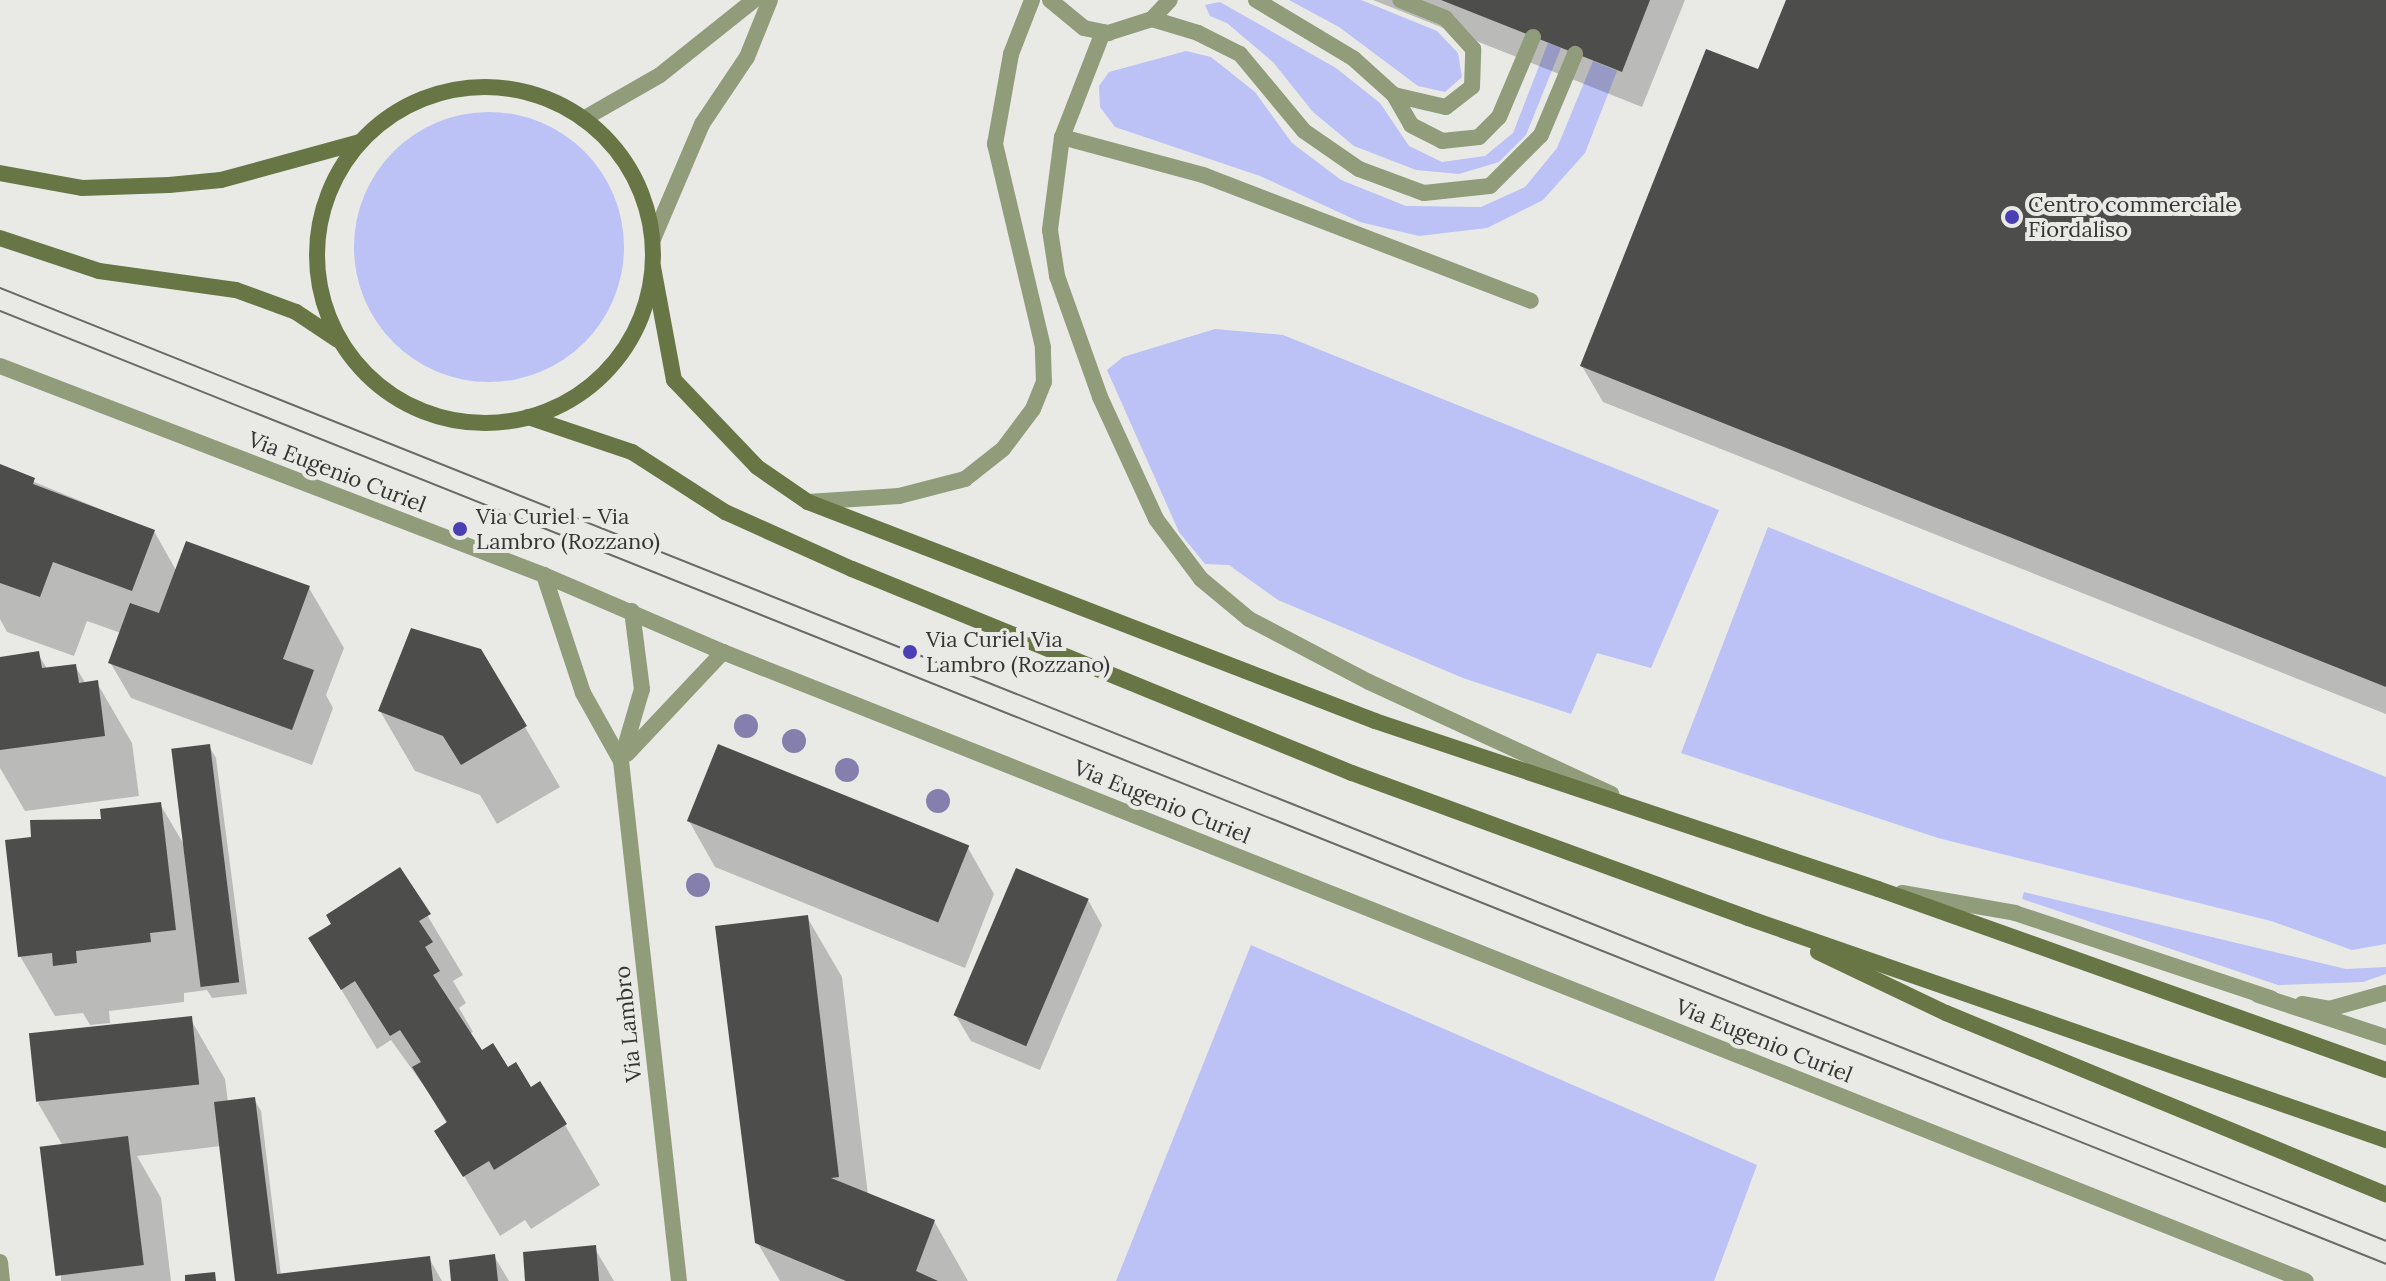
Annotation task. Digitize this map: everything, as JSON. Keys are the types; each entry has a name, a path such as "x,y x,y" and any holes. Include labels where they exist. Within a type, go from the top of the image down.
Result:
{"main road":[{"path":"0,238 99,271 236,290 296,312 342,344 376,383 430,414 471,423 528,417 572,399 618,357 647,302 653,267 653,239 636,179 613,144 585,118 535,93 473,86 412,102 360,142 329,193 318,233 322,296 342,344"},
{"path":"0,173 82,188 169,185 221,180 360,142"},
{"path":"653,267 674,380 757,467 808,502 1375,721 1638,806 2386,1070"},
{"path":"528,417 632,452 725,512 866,575 1352,773 1748,918 2386,1140"},
{"path":"1748,918 1946,1013 2386,1194"}],"street":[{"path":"585,118 660,75 754,0"},
{"path":"653,239 702,124 747,57 770,0"},
{"path":"808,502 899,496 965,479 1003,449 1033,409 1044,382 1043,347 995,144 1011,54 1032,0"},
{"path":"1050,0 1064,17 1103,32 1131,30 1152,19 1170,0"},
{"path":"1256,0 1354,59 1394,95 1411,125 1442,141 1479,137 1499,117 1533,37"},
{"path":"1394,95 1446,107 1472,87 1473,49 1445,18 1400,0"},
{"path":"1152,19 1198,33 1240,54 1304,131 1359,169 1424,193 1490,186 1541,135 1575,54"},
{"path":"1103,32 1062,137 1050,230 1057,276 1100,397 1156,519 1201,579 1249,619 1369,682 1638,806"},
{"path":"1062,137 1203,175 1531,301"},
{"name":"Via Eugenio Curiel","path":"0,366 544,575 723,652 2306,1281"},
{"path":"544,575 583,693 621,761"},
{"path":"621,761 642,689 632,611"},
{"path":"621,761 657,717 723,652"},
{"name":"Via Lambro","path":"621,761 679,1281"},
{"path":"1878,889 2015,913 2386,1037"},
{"path":"2258,995 2329,1009 2386,993"},
{"path":"0,1262 2,1281"}],"shaded area":[{"path":"1289,0 1361,0 1437,31 1458,53 1462,77 1445,92 1418,86 1339,27"},
{"path":"1220,2 1336,68 1380,103 1409,146 1442,162 1485,156 1513,133 1548,43 1561,48 1526,135 1499,162 1459,174 1416,170 1354,146 1313,112 1273,62 1227,23 1210,16 1205,5"},
{"path":"1186,51 1211,57 1255,92 1292,143 1341,180 1406,206 1481,207 1525,187 1557,148 1593,61 1617,71 1585,153 1543,200 1487,228 1419,236 1360,222 1260,176 1115,127 1100,107 1099,86 1109,72"},
{"path":"476,112 502,112 541,122 585,151 614,195 622,221 622,273 614,299 585,343 541,372 502,382 476,382 437,372 393,343 364,299 354,260 354,234 364,195 393,151 437,122"},
{"path":"1215,329 1283,335 1719,510 1651,668 1597,653 1571,714 1463,678 1278,600 1229,565 1205,564 1179,532 1107,370 1123,357"},
{"path":"1768,527 2386,777 2386,944 2352,950 2271,921 1938,838 1681,753"},
{"path":"2024,892 2346,969 2386,967 2386,974 2363,982 2278,985 2022,899"},
{"path":"1251,945 1757,1165 1714,1281 1116,1281"}],"building":[{"path":"1441,0 1650,0 1622,72"},
{"name":"Centro commerciale Fiordaliso","path":"1786,0 2386,0 2386,687 1580,366 1706,49 1758,69"},
{"path":"0,464 35,478 33,484 155,530 132,591 53,562 40,597 0,583"},
{"path":"186,541 310,586 283,659 314,670 292,730 108,663 130,603 159,613"},
{"path":"411,628 481,649 527,726 461,765 443,736 378,711"},
{"path":"39,651 42,668 76,664 79,683 98,680 105,736 0,750 0,657"},
{"path":"210,744 239,982 201,987 171,749"},
{"path":"718,744 969,846 938,922 687,821"},
{"path":"161,802 176,930 150,933 151,942 76,951 77,963 53,966 52,953 18,957 5,840 31,837 30,820 101,819 100,809"},
{"path":"400,867 431,914 419,921 433,942 425,947 440,971 433,975 482,1050 493,1043 508,1067 516,1062 531,1087 540,1081 567,1124 494,1170 489,1161 463,1177 434,1131 447,1122 412,1067 421,1062 400,1030 390,1036 355,981 341,990 308,938 331,924 326,915"},
{"path":"1016,868 1089,899 1026,1046 953,1015"},
{"path":"808,915 839,1177 831,1178 935,1220 916,1271 938,1281 846,1281 755,1243 715,926"},
{"path":"192,1016 199,1085 36,1102 29,1033"},
{"path":"255,1097 277,1274 430,1256 433,1281 235,1281 214,1102"},
{"path":"128,1136 144,1265 56,1276 40,1147"},
{"path":"596,1245 599,1281 525,1281 523,1252"},
{"path":"495,1254 498,1281 451,1281 449,1260"},
{"path":"215,1272 216,1281 185,1281 185,1275"}],"tram line":[{"path":"0,288 2386,1241"},
{"path":"0,311 2386,1264"}],"place":[{"name":"Centro commerciale Fiordaliso","path":"2012,217"},
{"name":"Via Curiel - Via Lambro (Rozzano)","path":"460,529"},
{"name":"Via Curiel Via Lambro (Rozzano)","path":"910,652"}]}
